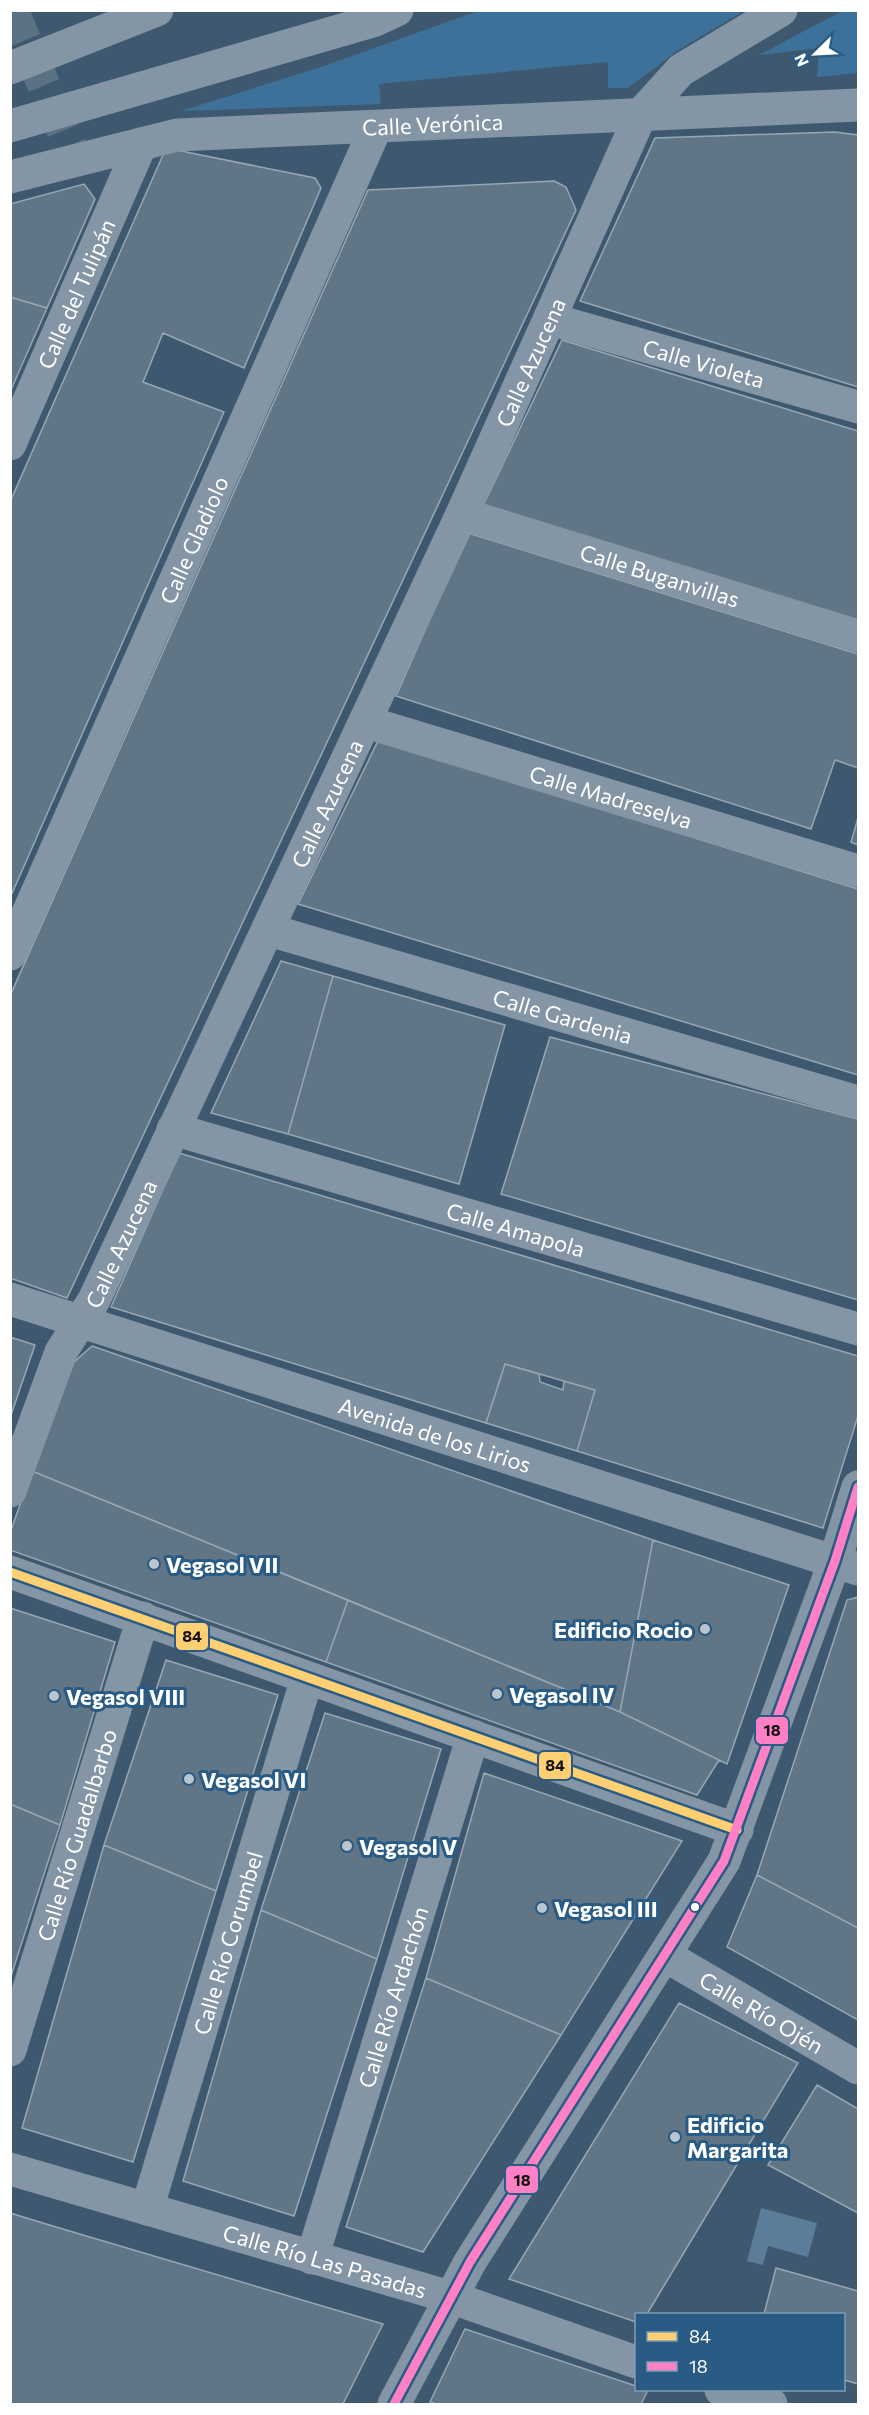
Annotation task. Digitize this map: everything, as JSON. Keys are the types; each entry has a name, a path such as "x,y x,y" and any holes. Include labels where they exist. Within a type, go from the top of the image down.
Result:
{"main road":[{"path":"10,68 157,10"},
{"path":"10,126 373,21 397,10"},
{"name":"Calle Azucena","path":"10,1491 61,1352 94,1300 366,722 641,114 681,70 781,10"},
{"name":"Calle Verónica","path":"10,177 177,135 858,105"},
{"name":"Calle Gladiolo","path":"10,954 376,127"},
{"name":"Calle del Tulipán","path":"10,444 141,144"},
{"name":"Calle Violeta","path":"550,319 858,407"},
{"name":"Calle Buganvillas","path":"462,514 858,636"},
{"name":"Calle Madreselva","path":"366,722 858,871"},
{"name":"Calle Gardenia","path":"268,930 858,1101"},
{"name":"Calle Amapola","path":"173,1130 858,1329"},
{"name":"Avenida de los Lirios","path":"10,1299 847,1565"},
{"path":"394,2404 450,2297 724,1861 847,1565 858,1487"},
{"path":"10,1572 737,1830"},
{"name":"Calle Río Guadalbarbo","path":"10,2050 143,1618"},
{"name":"Calle Río Corumbel","path":"147,2209 307,1678"},
{"name":"Calle Río Ardachón","path":"312,2258 473,1736"},
{"name":"Calle Río Ojén","path":"666,1956 858,2067"},
{"name":"Calle Río Las Pasadas","path":"10,2169 450,2297 635,2362"},
{"path":"725,2391 771,2404"}],"shaded area":[{"path":"478,11 744,11 680,49 628,88 608,88 608,62 379,84 381,104 181,111 321,67"},
{"path":"842,11 858,11 858,73 817,77 819,48 759,55"},
{"path":"761,2208 817,2223 808,2257 768,2246 763,2265 747,2261"}],"building":[{"path":"835,132 858,135 858,387 580,301 655,138"},
{"path":"166,148 315,178 321,188 244,368 163,333 143,382 224,412 10,898 10,502"},
{"path":"554,181 566,187 576,210 67,1298 10,1278 10,996 368,190"},
{"path":"84,184 95,199 47,308 10,297 10,204"},
{"path":"10,297 47,308 10,392"},
{"path":"562,340 858,431 858,621 482,508"},
{"path":"468,533 858,654 858,768 835,760 811,829 396,696"},
{"path":"379,739 858,889 858,1075 298,904"},
{"path":"858,818 858,845 851,842"},
{"path":"281,961 333,976 288,1134 211,1113"},
{"path":"333,976 505,1025 459,1184 288,1134"},
{"path":"550,1037 858,1119 858,1300 501,1194"},
{"path":"179,1153 858,1356 858,1416 823,1528 577,1451 595,1390 505,1364 486,1423 111,1307"},
{"path":"10,1337 35,1345 10,1418"},
{"path":"92,1346 653,1540 620,1712 32,1471 66,1369"},
{"path":"505,1364 539,1374 540,1382 563,1390 564,1381 595,1390 577,1451 486,1423"},
{"name":"Vegasol VII","path":"32,1471 348,1600 326,1662 10,1550 10,1533"},
{"name":"Edificio Rocio","path":"653,1540 789,1585 727,1764 620,1712"},
{"path":"858,1597 858,1928 757,1875 847,1600"},
{"name":"Vegasol IV","path":"348,1600 620,1712 719,1760 697,1795 326,1662"},
{"name":"Vegasol VIII","path":"10,1608 115,1642 60,1825 10,1804"},
{"name":"Vegasol VI","path":"166,1660 278,1695 216,1891 104,1845"},
{"name":"Vegasol V","path":"325,1713 441,1749 377,1959 261,1910"},
{"name":"Vegasol III","path":"484,1773 682,1841 561,2035 426,1978"},
{"path":"10,1804 60,1825 10,1979"},
{"path":"104,1845 216,1891 133,2162 22,2128"},
{"path":"757,1875 858,1928 858,2020 727,1947"},
{"path":"261,1910 377,1959 294,2216 183,2181"},
{"path":"426,1978 561,2035 423,2252 346,2227"},
{"name":"Edificio Margarita","path":"679,2003 798,2063 648,2313 635,2313 635,2322 509,2279"},
{"path":"817,2085 858,2109 858,2213 768,2165"},
{"path":"10,2213 383,2324 343,2404 10,2404"},
{"path":"776,2268 858,2291 858,2384 845,2380 845,2313 764,2313"},
{"path":"465,2329 635,2386 635,2391 648,2391 641,2404 436,2404 430,2402"}],"tunnel":[{"path":"12,10 76,161"}],"transit line":[{"name":"18","path":"394,2404 470,2262 724,1861 835,1561 858,1487"},
{"name":"84","path":"10,1572 737,1830"}],"place":[{"name":"Vegasol VII","path":"154,1564"},
{"name":"Edificio Rocio","path":"705,1629"},
{"name":"Vegasol IV","path":"497,1694"},
{"name":"Vegasol VIII","path":"54,1696"},
{"name":"Vegasol VI","path":"189,1779"},
{"name":"Vegasol V","path":"347,1846"},
{"name":"Vegasol III","path":"542,1908"},
{"name":"Edificio Margarita","path":"675,2137"}]}
